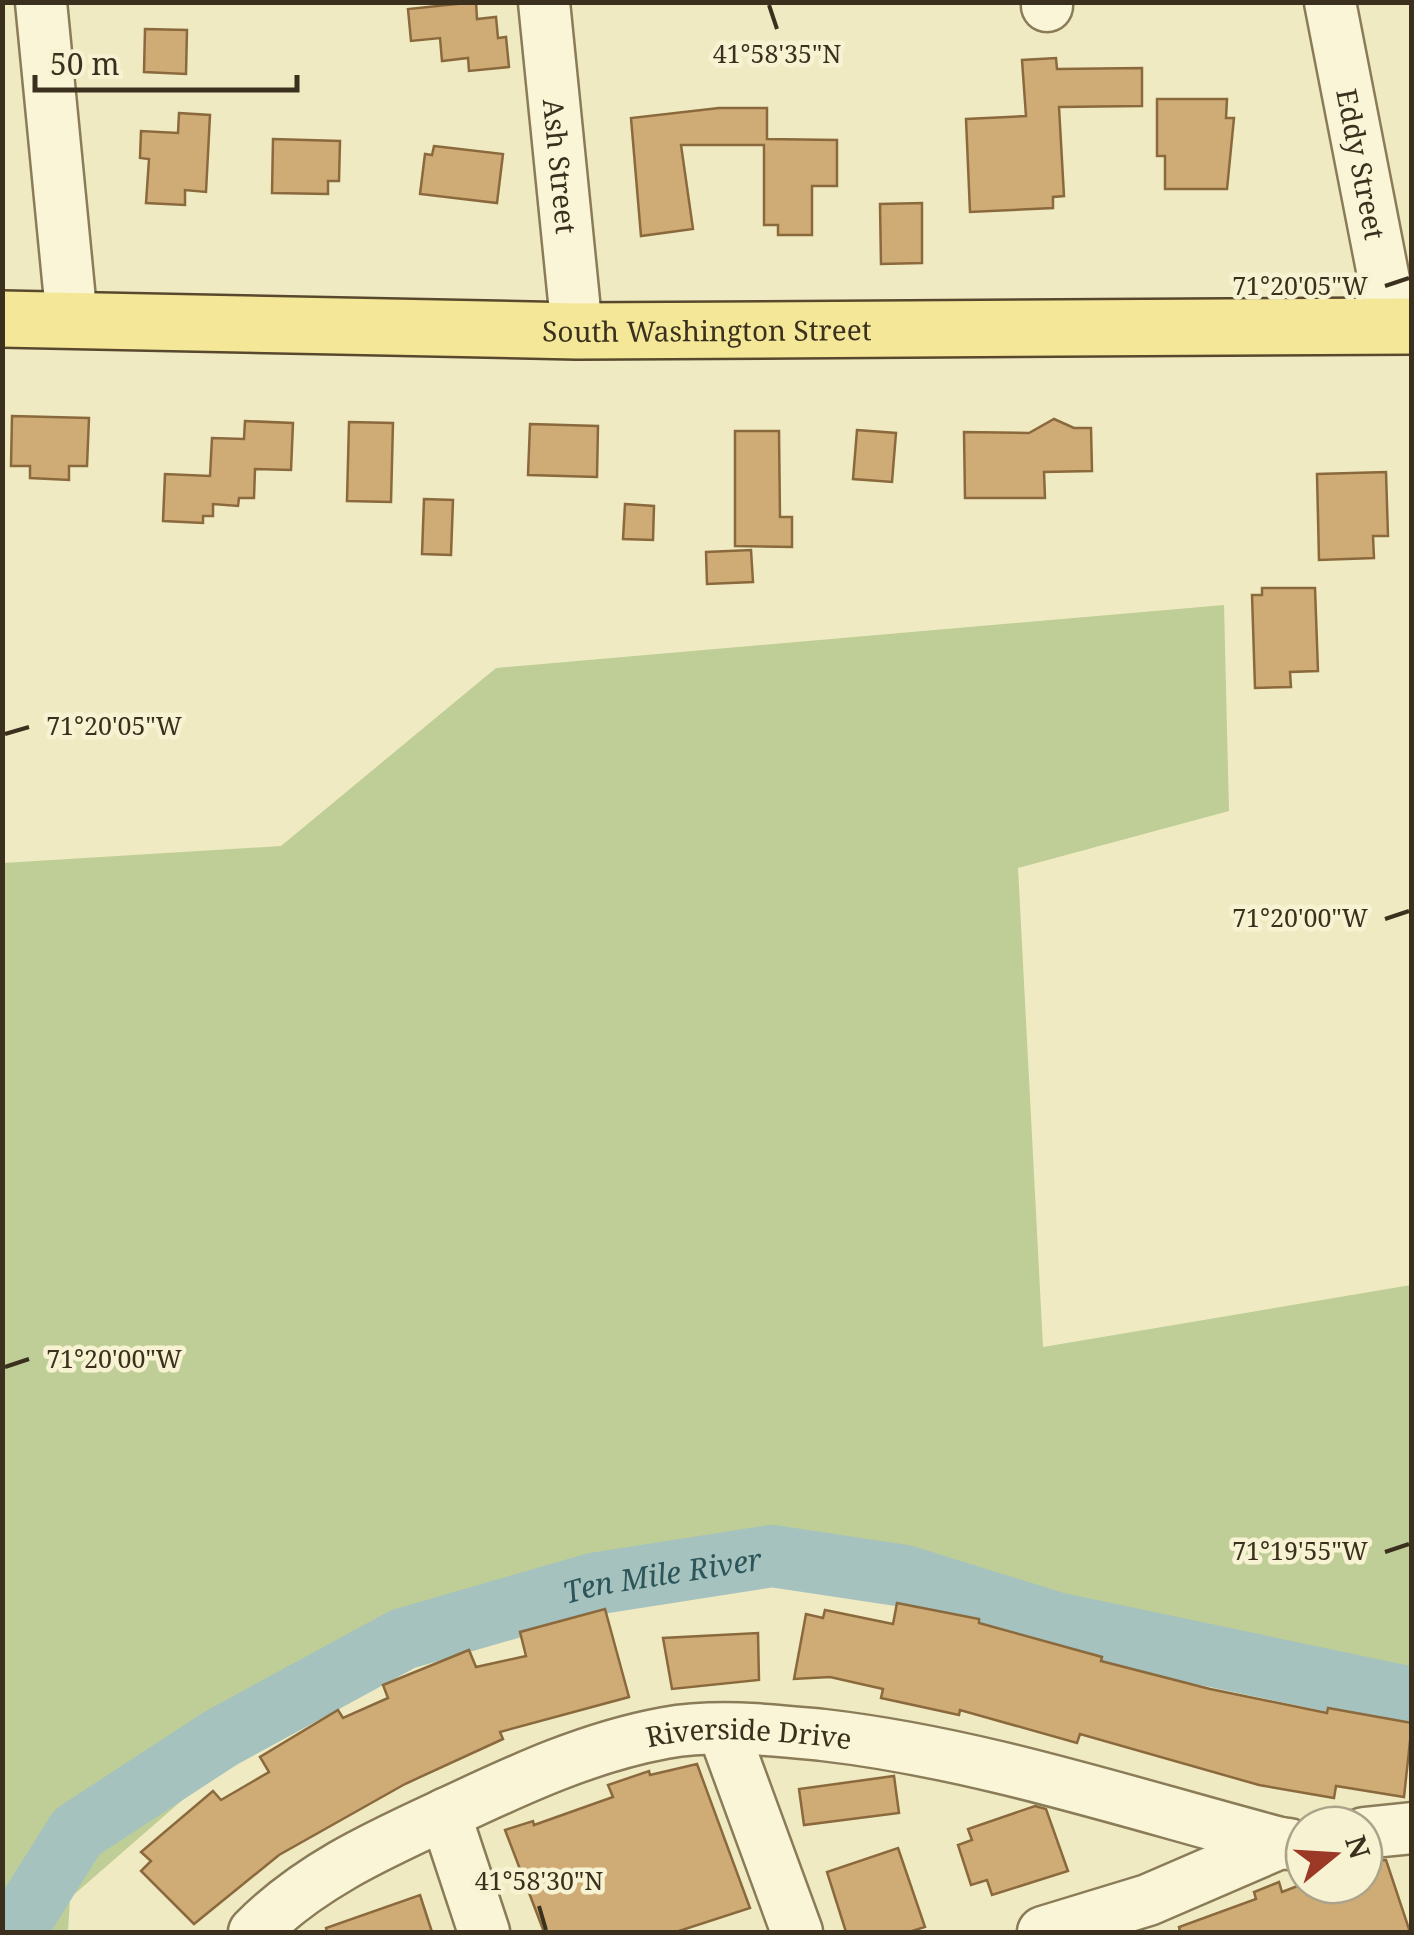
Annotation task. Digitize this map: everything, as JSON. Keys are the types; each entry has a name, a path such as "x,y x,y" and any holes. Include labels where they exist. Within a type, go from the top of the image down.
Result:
{"main road":[{"name":"South Washington Street","path":"2,319 577,331 1402,326"}],"street":[{"path":"41,2 72,320"},
{"name":"Ash Street","path":"544,2 577,331"},
{"name":"Eddy Street","path":"1330,2 1402,326"},
{"name":"Riverside Drive","path":"254,1932 324,1873 445,1814 565,1758 667,1733 755,1728 876,1741 1069,1783 1284,1840"},
{"path":"723,1730 798,1932"},
{"path":"445,1814 484,1932"},
{"path":"1384,1831 1412,1828"},
{"path":"1044,1932 1148,1900 1284,1845"}],"green space":[{"path":"1224,605 1229,811 1018,868 1043,1347 1411,1285 1411,1671 1333,1677 1060,1640 802,1576 457,1636 233,1756 70,1898 68,1932 3,1932 3,863 281,846 496,668"}],"building":[{"path":"476,2 477,19 496,17 498,38 506,37 509,67 469,71 468,58 442,61 440,38 411,41 408,9"},
{"path":"145,29 187,30 186,74 144,72"},
{"path":"1056,58 1057,69 1142,68 1142,106 1059,107 1064,196 1053,197 1053,208 970,212 966,119 1026,116 1022,60"},
{"path":"1157,99 1227,99 1226,118 1234,118 1227,189 1165,189 1165,156 1157,156"},
{"path":"719,108 767,108 767,139 837,140 837,186 812,186 812,235 778,235 778,225 764,225 764,145 681,145 693,229 641,236 631,118"},
{"path":"179,113 210,115 206,192 185,190 185,205 146,203 149,159 140,158 141,131 178,133"},
{"path":"273,139 340,141 339,181 328,181 328,194 272,193"},
{"path":"434,146 503,154 497,203 420,194 425,154 432,155"},
{"path":"922,203 922,263 881,264 880,204"},
{"path":"12,416 89,418 87,466 69,466 69,480 30,478 30,466 11,466"},
{"path":"1054,419 1074,428 1091,428 1092,471 1044,472 1045,498 965,498 964,432 1029,433"},
{"path":"245,421 293,423 291,470 255,469 254,498 239,498 238,506 213,504 213,516 203,516 203,523 163,521 165,474 210,476 212,438 244,439"},
{"path":"349,422 393,423 391,502 347,501"},
{"path":"530,424 598,426 597,477 528,475"},
{"path":"857,430 896,433 892,482 853,479"},
{"path":"735,431 779,431 780,517 792,517 792,547 735,546"},
{"path":"1386,472 1388,536 1373,536 1374,558 1319,560 1317,474"},
{"path":"424,499 453,500 451,555 422,554"},
{"path":"625,504 654,506 653,540 623,539"},
{"path":"751,550 753,582 707,584 706,552"},
{"path":"1262,588 1315,588 1318,671 1290,672 1291,687 1255,688 1252,595 1262,595"},
{"path":"897,1603 979,1619 979,1623 1102,1657 1101,1661 1210,1689 1327,1713 1328,1708 1412,1723 1404,1797 1336,1786 1334,1798 1259,1785 1080,1734 1077,1743 960,1710 959,1715 881,1698 883,1689 830,1677 794,1679 806,1614 823,1618 825,1610 893,1624"},
{"path":"605,1609 629,1697 500,1732 503,1739 405,1784 279,1855 194,1924 141,1871 151,1861 141,1852 213,1791 221,1800 269,1772 260,1757 338,1710 343,1718 388,1698 383,1685 469,1650 476,1667 526,1656 520,1632"},
{"path":"758,1633 759,1680 672,1689 663,1638"},
{"path":"697,1764 750,1908 676,1932 544,1932 505,1830 533,1821 534,1825 613,1797 608,1785 649,1771 650,1775"},
{"path":"894,1776 899,1813 804,1825 799,1789"},
{"path":"1035,1806 1046,1809 1068,1871 992,1895 987,1880 971,1885 958,1845 972,1840 968,1829"},
{"path":"898,1848 925,1927 909,1932 846,1932 827,1872"},
{"path":"1384,1860 1410,1932 1180,1932 1179,1927 1256,1899 1254,1892 1279,1882 1284,1905 1384,1905"},
{"path":"420,1895 432,1932 327,1932 326,1928"}],"waterway":[{"name":"Ten Mile River","path":"14,1932 77,1832 221,1738 403,1639 593,1584 772,1556 905,1576 1056,1623 1412,1698"}]}
